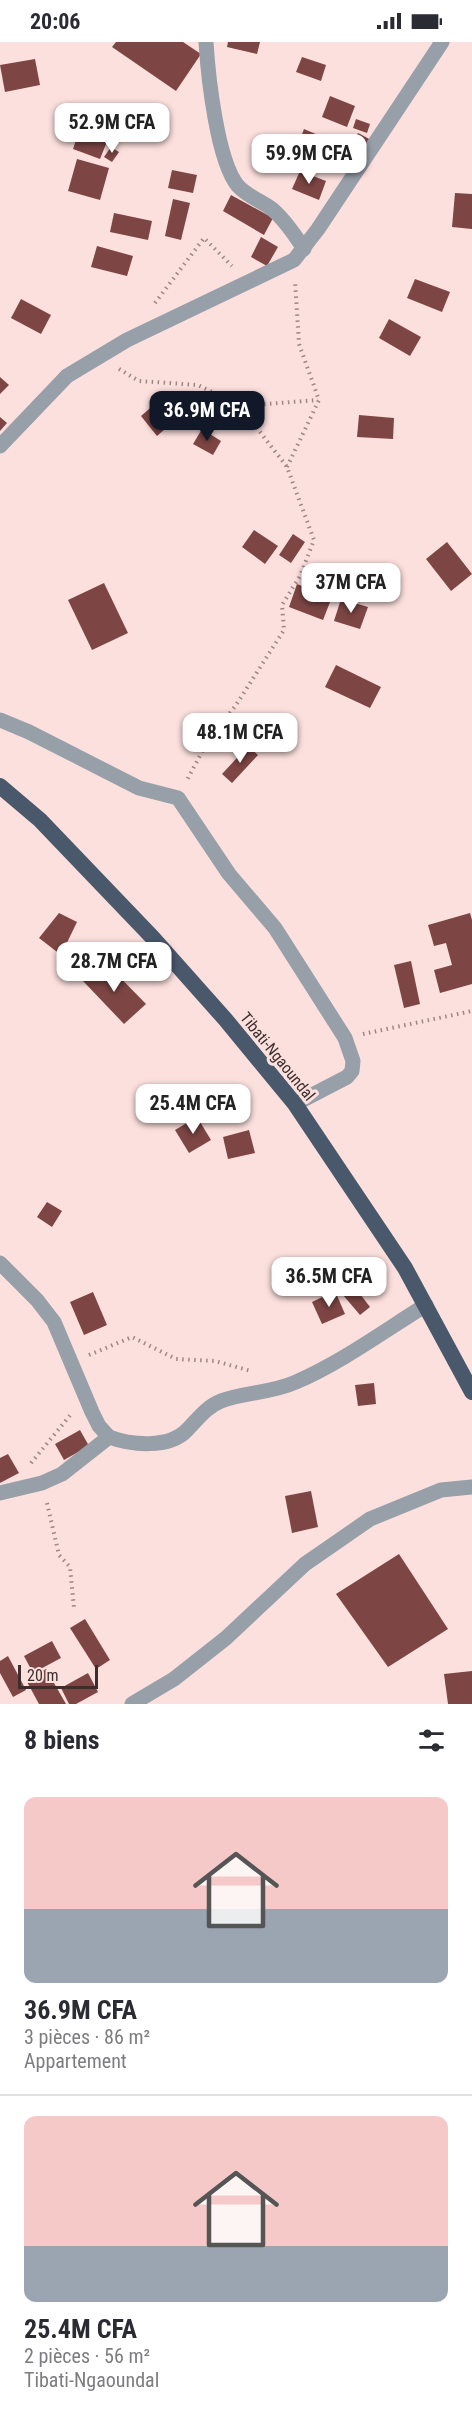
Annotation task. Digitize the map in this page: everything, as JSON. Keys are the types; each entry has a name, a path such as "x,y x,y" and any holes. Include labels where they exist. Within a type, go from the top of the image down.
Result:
{"highway":[{"name":"Tibati-Ngaoundal","path":"0,786 40,820 153,938 225,1019 295,1104 349,1182 426,1305 472,1392"}],"street":[{"path":"206,42 211,98 222,148 232,176 244,192 270,208 281,218 299,254"},
{"path":"0,446 67,376 127,340 248,282 299,254 442,42"},
{"path":"0,720 29,732 131,784 178,798 229,874 275,928 345,1038 353,1061 352,1071 346,1077 295,1104"},
{"path":"0,1263 37,1299 54,1322 99,1426 109,1437 121,1441 150,1443 175,1438 185,1432 206,1409 219,1401 296,1383 328,1366 426,1305"},
{"path":"3,1492 42,1483 62,1474 109,1437"},
{"path":"132,1704 174,1678 218,1645 305,1564 370,1519 441,1490 472,1487"}],"path":[{"path":"127,340 204,238 248,282"},
{"path":"287,468 319,400 299,344 299,254"},
{"path":"98,357 139,381 198,385 240,406 287,468 314,540 300,576 282,605 284,630 236,705 205,746 178,798"},
{"path":"240,406 319,400"},
{"path":"345,1038 472,1011"},
{"path":"72,1363 132,1337 176,1359 215,1361 261,1373"},
{"path":"3,1492 85,1396"},
{"path":"42,1483 59,1555 70,1567 74,1608"}],"building":[{"path":"116,42 183,42 201,54 176,91 112,47"},
{"path":"228,42 260,42 257,54 227,47"},
{"path":"302,57 326,65 321,81 296,72"},
{"path":"35,59 40,85 5,92 0,65"},
{"path":"330,96 355,106 347,127 322,117"},
{"path":"356,119 370,124 367,133 353,128"},
{"path":"80,128 108,139 100,159 73,149"},
{"path":"304,129 318,135 310,156 296,150"},
{"path":"358,133 371,140 357,164 344,157"},
{"path":"322,142 345,152 337,169 315,160"},
{"path":"111,147 119,152 112,162 104,157"},
{"path":"77,159 109,168 100,200 68,191"},
{"path":"172,170 197,175 193,193 168,188"},
{"path":"300,171 326,181 319,200 292,189"},
{"path":"455,193 472,194 472,229 452,227"},
{"path":"231,195 273,218 264,235 223,211"},
{"path":"173,199 190,203 181,240 165,236"},
{"path":"114,213 152,221 148,240 110,232"},
{"path":"261,237 278,247 267,266 251,257"},
{"path":"97,246 133,256 127,276 91,267"},
{"path":"415,279 450,292 442,312 407,298"},
{"path":"21,299 51,315 41,334 11,318"},
{"path":"389,319 421,337 410,356 379,338"},
{"path":"0,377 9,385 0,394"},
{"path":"156,403 172,423 157,436 141,416"},
{"path":"359,415 394,418 393,439 357,437"},
{"path":"0,417 7,423 0,431"},
{"path":"202,429 221,441 213,455 193,444"},
{"path":"254,530 278,546 265,564 242,547"},
{"path":"293,534 305,542 291,563 279,555"},
{"path":"447,542 472,574 451,591 426,559"},
{"path":"104,583 128,633 92,650 68,600"},
{"path":"297,584 332,597 323,620 289,607"},
{"path":"341,599 368,607 360,629 334,621"},
{"path":"336,665 381,687 370,708 325,687"},
{"path":"248,746 258,755 232,783 222,774"},
{"path":"59,913 77,922 61,955 39,938"},
{"path":"470,913 472,920 472,984 440,993 434,970 452,965 446,943 434,946 428,925"},
{"path":"104,961 146,1004 124,1024 83,981"},
{"path":"411,961 420,1004 404,1008 394,965"},
{"path":"197,1117 211,1140 189,1153 175,1130"},
{"path":"249,1130 255,1153 228,1159 223,1137"},
{"path":"47,1202 62,1211 52,1227 37,1217"},
{"path":"354,1286 370,1307 360,1315 343,1295"},
{"path":"335,1291 345,1314 322,1324 312,1302"},
{"path":"93,1292 107,1325 84,1335 70,1302"},
{"path":"374,1383 376,1404 358,1406 355,1385"},
{"path":"80,1430 89,1446 64,1460 55,1444"},
{"path":"8,1454 19,1473 0,1483 0,1458"},
{"path":"311,1491 318,1527 292,1533 285,1496"},
{"path":"399,1554 448,1629 388,1667 336,1594"},
{"path":"85,1619 110,1660 96,1669 70,1628"},
{"path":"52,1641 61,1658 33,1673 24,1656"},
{"path":"8,1656 26,1690 13,1697 0,1673 0,1661"},
{"path":"46,1669 66,1704 39,1704 26,1680"},
{"path":"472,1671 472,1704 448,1704 444,1674"},
{"path":"88,1673 98,1692 76,1704 69,1704 61,1688"}]}
